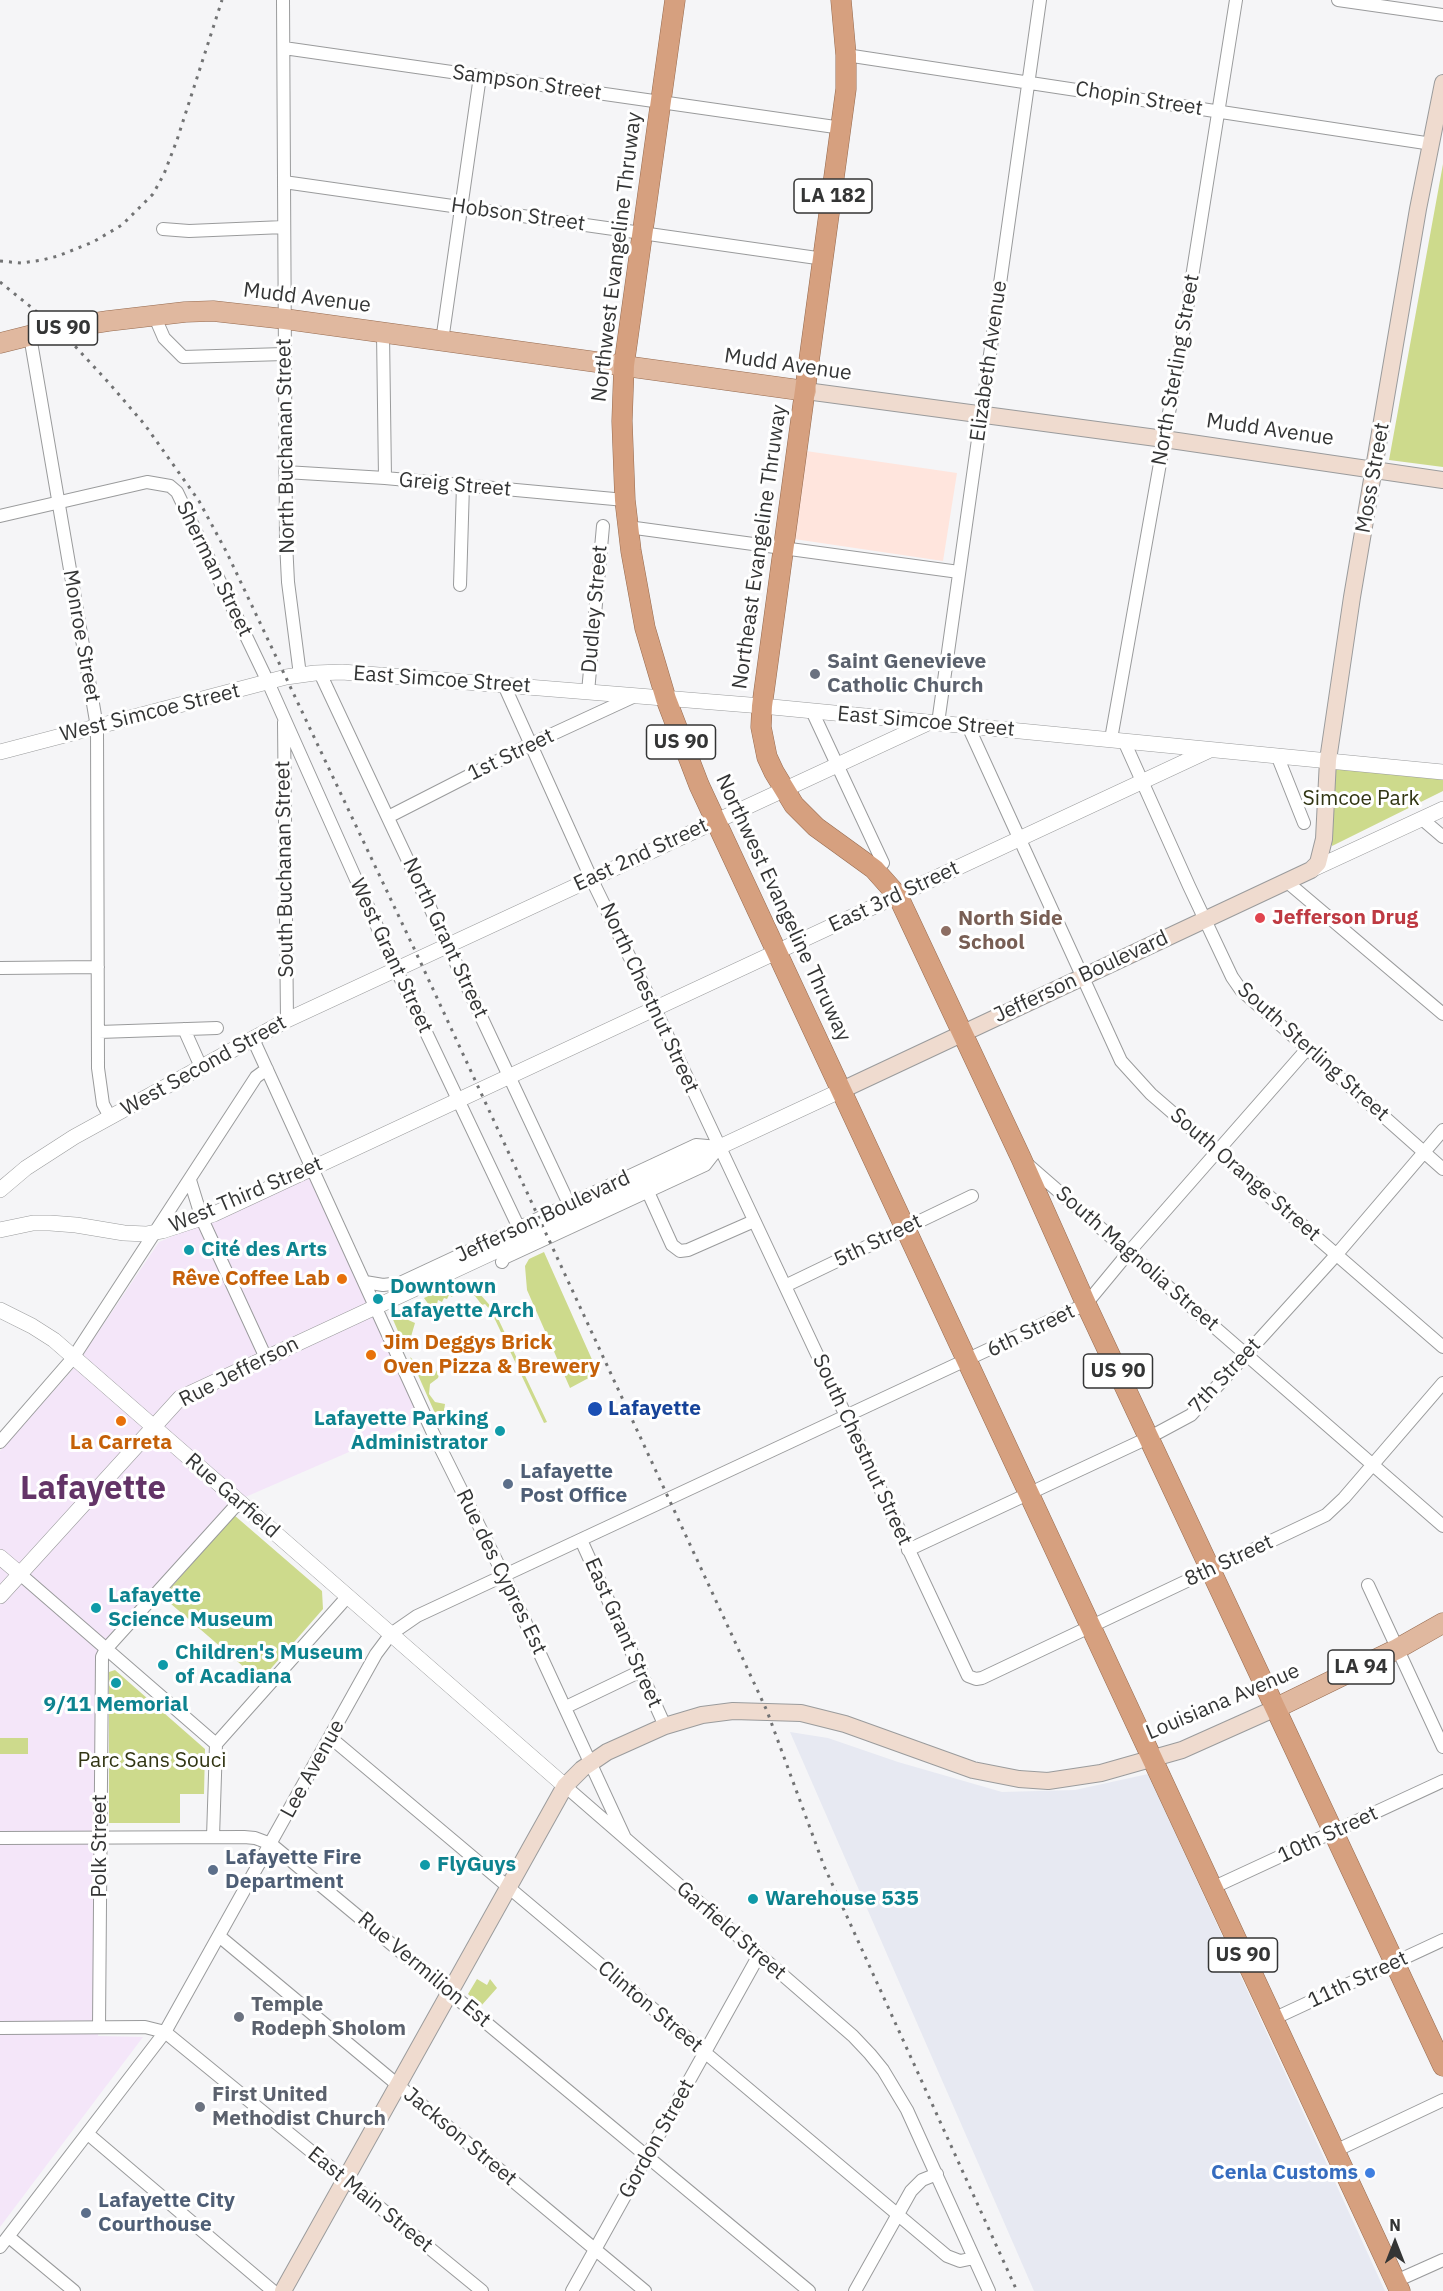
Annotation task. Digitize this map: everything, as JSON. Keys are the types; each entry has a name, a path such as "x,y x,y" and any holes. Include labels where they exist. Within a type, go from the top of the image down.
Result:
{"highway":[{"name":"Northwest Evangeline Thruway","path":"675,0 624,365 622,422 628,527 642,611 666,699 689,763 842,1090"},
{"name":"Northeast Evangeline Thruway","path":"841,0 846,55 846,89 842,128 783,549 761,727 765,749 774,772 783,789 805,817 874,869 898,896 963,1033"},
{"name":"US 90","path":"963,1033 1086,1304 1443,2066"},
{"name":"US 90","path":"842,1090 1398,2286"}],"main road":[{"name":"Moss Street","path":"1311,870 1318,863 1323,850 1328,760 1352,597 1416,220 1443,84"},
{"name":"Mudd Avenue","path":"30,336 56,329 126,318 213,311 1164,439 1443,480"},
{"name":"US 90","path":"0,342 30,336"},
{"name":"Jefferson Boulevard","path":"842,1090 1311,870"},
{"name":"Louisiana Avenue","path":"283,2291 565,1786 591,1762 607,1752 665,1726 702,1715 767,1711 801,1713 830,1719 973,1770 1019,1779 1066,1779 1153,1759 1200,1743 1396,1649 1443,1623"}],"street":[{"name":"North Buchanan Street","path":"283,0 285,472 288,582 300,675"},
{"name":"Elizabeth Avenue","path":"934,722 959,572 1041,0"},
{"name":"North Sterling Street","path":"1118,740 1164,439 1236,0"},
{"path":"1338,0 1443,15"},
{"name":"Sampson Street","path":"284,48 842,128"},
{"name":"Chopin Street","path":"846,55 1432,144"},
{"path":"442,341 480,76"},
{"name":"Hobson Street","path":"284,182 824,259"},
{"path":"163,230 284,227"},
{"path":"154,315 164,338 183,357 284,354"},
{"path":"383,333 385,478"},
{"name":"Monroe Street","path":"30,336 97,727 99,1083 103,1104 110,1117"},
{"name":"Greig Street","path":"285,472 385,478 625,500"},
{"name":"Sherman Street","path":"0,516 147,482 159,482 170,486 183,501 268,682"},
{"path":"460,585 463,486"},
{"name":"Dudley Street","path":"588,692 603,526"},
{"path":"628,527 959,572"},
{"name":"North Grant Street","path":"320,673 569,1204"},
{"name":"East Simcoe Street","path":"300,675 365,674 762,706 1443,771"},
{"name":"West Simcoe Street","path":"0,752 300,675"},
{"name":"West Grant Street","path":"268,682 396,969 519,1228"},
{"name":"North Chestnut Street","path":"504,685 591,878 719,1147"},
{"name":"1st Street","path":"388,817 531,744 636,696"},
{"path":"812,711 883,862"},
{"name":"South Buchanan Street","path":"284,718 287,1020"},
{"name":"East 2nd Street","path":"419,959 783,789 934,722"},
{"name":"South Orange Street","path":"968,726 1112,1045 1125,1066 1151,1094 1443,1347"},
{"path":"1118,740 1143,781 1204,919"},
{"name":"East 3rd Street","path":"479,1090 1211,749"},
{"path":"1277,755 1304,823"},
{"name":"Jefferson Boulevard","path":"1311,870 1443,809"},
{"path":"1422,819 1443,837"},
{"path":"1286,881 1443,1014"},
{"name":"South Sterling Street","path":"1204,919 1232,977 1241,990 1443,1169"},
{"name":"West Second Street","path":"0,1190 46,1154 110,1117 287,1020 419,959"},
{"path":"0,968 98,967"},
{"path":"99,1032 217,1028"},
{"path":"184,1029 201,1067"},
{"name":"Rue des Cypres Est","path":"253,1039 314,1168 432,1431 566,1707 624,1838"},
{"name":"6th Street","path":"669,1499 1086,1304 1307,1049"},
{"path":"0,1442 73,1358 256,1077 267,1069"},
{"name":"West Third Street","path":"0,1230 33,1223 50,1223 136,1234 156,1233 202,1218 479,1090"},
{"name":"Jefferson Boulevard","path":"375,1306 842,1090"},
{"name":"7th Street","path":"909,1550 1150,1437 1197,1410 1337,1254 1443,1130"},
{"name":"Jefferson Boulevard","path":"365,1282 383,1285 399,1283 696,1145 719,1147"},
{"name":"Jefferson Boulevard","path":"502,1263 504,1258 705,1165 719,1147"},
{"name":"South Chestnut Street","path":"719,1147 964,1672 971,1678"},
{"name":"South Magnolia Street","path":"1021,1158 1443,1526"},
{"path":"190,1180 202,1218 266,1358"},
{"path":"648,1192 672,1245 680,1251 688,1250 754,1221"},
{"name":"5th Street","path":"785,1286 972,1196"},
{"name":"Rue Jefferson","path":"0,1596 180,1398 375,1306"},
{"name":"Rue Garfield","path":"0,1310 44,1334 73,1358 391,1634"},
{"name":"8th Street","path":"971,1678 982,1678 1326,1515 1344,1498 1443,1383"},
{"name":"Lee Avenue","path":"0,2247 165,2032 376,1654 391,1634 417,1616 669,1499"},
{"path":"106,1649 239,1502"},
{"name":"East Grant Street","path":"581,1540 665,1726"},
{"path":"0,1557 216,1744"},
{"path":"1368,1585 1443,1747"},
{"path":"213,1837 216,1744 348,1596"},
{"name":"Garfield Street","path":"391,1634 853,2036 883,2070 907,2110 989,2291"},
{"name":"Polk Street","path":"99,2027 101,1667 106,1649"},
{"path":"566,1707 642,1671"},
{"name":"Clinton Street","path":"331,1738 953,2260 966,2261 974,2258"},
{"name":"10th Street","path":"1212,1888 1443,1781"},
{"name":"Rue Vermilion Est","path":"0,1838 213,1837 255,1838 271,1844 809,2291"},
{"name":"Jackson Street","path":"219,1936 645,2291"},
{"name":"11th Street","path":"1273,2019 1443,1940"},
{"name":"Gordon Street","path":"572,2291 759,1955"},
{"name":"East Main Street","path":"0,2028 145,2027 165,2032 482,2291"},
{"path":"1335,2151 1443,2100"},
{"path":"88,2134 273,2291"},
{"path":"855,2291 897,2214 916,2186 937,2174"},
{"path":"9,2236 74,2291"},
{"path":"1398,2286 1443,2260"}],"shaded area":[{"path":"806,451 957,473 943,561 794,539"},
{"path":"310,1178 425,1419 227,1505 99,1651 98,2036 143,2037 0,2227 0,1451 74,1368 159,1242"},
{"path":"790,1732 828,1738 898,1762 1002,1792 1075,1790 1148,1774 1385,2291 1034,2291"}],"green space":[{"path":"1443,164 1443,467 1389,460"},
{"name":"Simcoe Park","path":"1332,765 1443,779 1443,791 1332,846"},
{"path":"544,1252 598,1373 570,1388 527,1290 525,1266 529,1259"},
{"path":"476,1283 479,1293 494,1310 547,1422 544,1423 491,1311 485,1304 482,1305 475,1296 459,1290 452,1297 449,1295 447,1299 444,1298 442,1302 438,1300 437,1304 433,1303 432,1307 438,1310 434,1312 424,1298 450,1286 462,1287"},
{"path":"413,1304 429,1309 430,1313 418,1310 417,1313 413,1312 412,1316 407,1315 406,1319 415,1323 410,1340 404,1345 391,1315"},
{"path":"410,1357 421,1367 434,1365 431,1373 435,1374 437,1370 440,1371 438,1378 430,1384 429,1394 435,1402 445,1404 444,1411 448,1413 444,1420 438,1420"},
{"path":"234,1515 322,1591 323,1609 260,1681 163,1597"},
{"name":"Parc Sans Souci","path":"115,1670 205,1749 204,1794 180,1794 180,1823 109,1823 109,1672"},
{"path":"0,1738 28,1738 28,1754 0,1754"},
{"path":"477,1979 487,1985 490,1979 497,1988 481,2006 468,1994"}],"railway":[{"path":"0,261 21,263 42,260 93,242 122,225 153,194 164,174 177,140 222,0"},
{"path":"0,282 73,344 145,425 199,501 227,553 419,959 767,1711 824,1866 1017,2291"}],"place":[{"name":"Saint Genevieve Catholic Church","path":"815,674"},
{"name":"Jefferson Drug","path":"1260,918"},
{"name":"North Side School","path":"946,931"},
{"name":"Cité des Arts","path":"189,1250"},
{"name":"Rêve Coffee Lab","path":"342,1279"},
{"name":"Downtown Lafayette Arch","path":"378,1299"},
{"name":"Jim Deggys Brick Oven Pizza & Brewery","path":"371,1355"},
{"name":"Lafayette","path":"595,1409"},
{"name":"La Carreta","path":"121,1421"},
{"name":"Lafayette Parking Administrator","path":"500,1431"},
{"name":"Lafayette Post Office","path":"508,1484"},
{"name":"Lafayette Science Museum","path":"96,1608"},
{"name":"Children's Museum of Acadiana","path":"163,1665"},
{"name":"9/11 Memorial","path":"116,1683"},
{"name":"FlyGuys","path":"425,1865"},
{"name":"Lafayette Fire Department","path":"213,1870"},
{"name":"Warehouse 535","path":"753,1899"},
{"name":"Temple Rodeph Sholom","path":"239,2017"},
{"name":"First United Methodist Church","path":"200,2107"},
{"name":"Cenla Customs","path":"1370,2173"},
{"name":"Lafayette City Courthouse","path":"86,2213"}],"district":[{"name":"Lafayette","path":"93,1489"}]}
